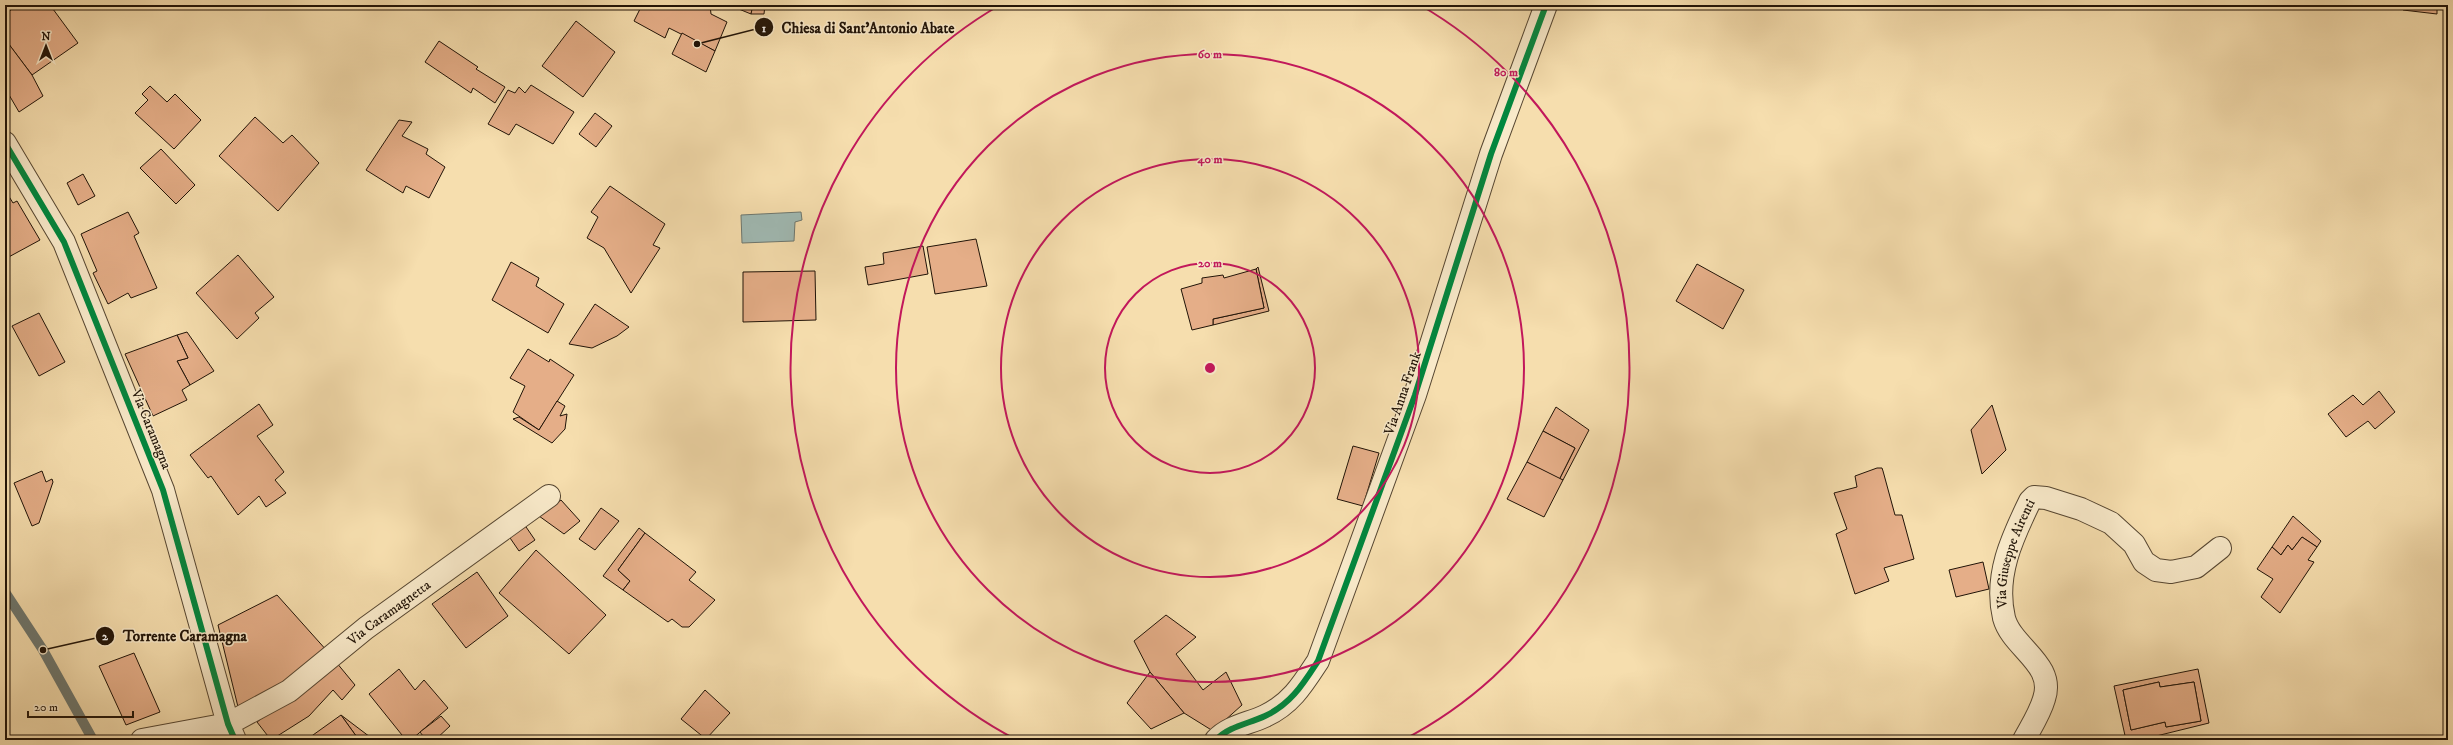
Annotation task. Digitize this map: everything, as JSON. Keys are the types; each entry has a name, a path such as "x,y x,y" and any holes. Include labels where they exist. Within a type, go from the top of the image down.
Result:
{"street":[{"name":"Via Anna Frank","path":"1216,740 1224,732 1266,716 1294,697 1318,661 1415,395 1491,154 1546,5"},
{"name":"Via Caramagna","path":"5,144 64,242 163,490 231,732"},
{"name":"Via Caramagnetta","path":"150,738 231,732 289,692 384,615 549,496"},
{"name":"Via Giuseppe Airenti","path":"2024,740 2045,698 2045,682 2043,670 2018,644 2004,619 2002,600 2004,561 2030,501 2034,497 2046,498 2081,509 2111,523 2134,544 2144,562 2156,570 2171,572 2196,567 2220,548"}],"water":[{"path":"801,212 802,220 795,222 794,241 742,243 741,215"}],"building":[{"path":"8,5 50,5 78,43 32,75 5,39 5,14 11,10"},
{"path":"642,5 710,5 711,14 727,22 715,51 669,28 665,38 634,21"},
{"path":"729,5 753,5 751,14"},
{"path":"753,5 765,5 764,14 751,14"},
{"path":"2403,5 2437,5 2437,14 2403,10"},
{"path":"576,21 615,52 583,97 542,66"},
{"path":"682,33 715,51 706,72 672,54"},
{"path":"5,39 32,75 43,96 19,112 5,88"},
{"path":"439,41 478,67 476,69 505,87 495,103 473,88 471,93 425,62"},
{"path":"531,85 574,112 553,144 516,124 509,135 488,124 508,90 515,93 519,87 525,93"},
{"path":"150,86 167,102 175,94 201,120 174,149 135,113 148,100 142,94"},
{"path":"595,113 612,126 596,147 579,134"},
{"path":"255,117 283,143 292,135 319,163 278,211 219,156"},
{"path":"399,120 412,122 402,136 428,149 426,154 445,167 429,198 406,186 403,193 366,170"},
{"path":"161,149 195,185 176,204 140,168"},
{"path":"83,174 95,196 78,205 67,183"},
{"path":"610,186 665,224 653,245 660,248 631,293 604,248 587,238 598,217 591,212"},
{"path":"5,190 13,203 17,201 40,240 5,259"},
{"path":"128,212 139,233 134,236 157,288 131,298 128,293 108,304 93,273 97,271 81,234"},
{"path":"976,239 987,286 935,294 927,247"},
{"path":"923,246 928,274 868,285 865,267 884,264 883,253"},
{"path":"238,255 274,297 255,313 259,318 237,339 196,293"},
{"path":"511,262 539,278 536,286 564,304 548,333 492,300"},
{"path":"1697,264 1744,290 1723,329 1676,301"},
{"path":"1258,267 1269,311 1213,325 1213,319 1264,308 1256,269"},
{"path":"1256,269 1264,308 1213,319 1213,325 1192,330 1181,289 1202,283 1202,278 1223,275 1224,278"},
{"path":"815,271 816,320 743,322 743,272"},
{"path":"595,304 629,327 617,336 592,348 569,344"},
{"path":"39,313 65,362 39,376 12,326"},
{"path":"187,332 214,371 190,385 177,361 188,358 177,335"},
{"path":"177,335 188,358 177,361 190,385 182,390 187,400 153,416 125,354"},
{"path":"528,349 549,362 550,359 574,375 539,430 513,412 525,386 510,378"},
{"path":"2379,391 2395,412 2375,429 2368,421 2346,437 2328,414 2353,395 2363,405"},
{"path":"557,401 565,406 560,416 567,414 565,429 552,443 513,419 519,417 539,430"},
{"path":"259,404 273,425 257,436 284,472 275,480 286,493 266,507 259,496 238,515 211,476 208,478 190,455"},
{"path":"1992,405 2006,450 1982,474 1971,430"},
{"path":"1556,407 1589,430 1563,480 1559,480 1575,448 1543,431"},
{"path":"1543,431 1575,448 1559,480 1527,462"},
{"path":"1353,446 1379,453 1363,506 1337,499"},
{"path":"1527,462 1563,480 1544,517 1507,499"},
{"path":"1877,468 1882,468 1895,515 1902,515 1914,559 1884,568 1889,581 1855,594 1836,534 1847,529 1834,493 1857,487 1855,476"},
{"path":"42,471 46,482 52,479 53,482 39,523 32,526 14,483"},
{"path":"561,500 580,521 564,534 539,516"},
{"path":"601,508 619,521 595,550 579,539"},
{"path":"2293,516 2321,541 2317,547 2302,537 2292,550 2288,545 2281,555 2272,547"},
{"path":"524,524 535,540 519,551 508,535"},
{"path":"639,528 645,533 618,570 630,581 623,590 603,576"},
{"path":"645,533 696,572 689,580 715,600 689,627 682,627 672,619 668,622 623,590 630,581 618,570"},
{"path":"2302,537 2317,547 2308,560 2314,562 2280,613 2261,597 2273,579 2257,569 2272,547 2281,555 2288,545 2292,550"},
{"path":"536,550 606,615 569,654 499,593"},
{"path":"1983,562 1989,589 1956,597 1949,570"},
{"path":"477,572 508,616 466,648 432,604"},
{"path":"277,595 328,652 296,679 239,711 218,625"},
{"path":"1166,615 1196,637 1176,654 1203,690 1226,672 1242,705 1213,731 1184,713 1150,672 1134,641"},
{"path":"134,653 160,712 126,725 99,666"},
{"path":"336,662 355,685 342,700 333,690 309,716 271,740 257,722"},
{"path":"399,669 415,690 424,680 448,708 411,740 406,740 369,694"},
{"path":"2198,669 2209,723 2140,740 2126,740 2114,686","holes":["2159,682 2160,687 2194,682 2201,721 2166,727 2165,722 2131,730 2123,690"]},
{"path":"1150,672 1184,713 1151,729 1127,703"},
{"path":"2159,682 2160,687 2194,682 2201,721 2166,727 2165,722 2131,730 2123,690"},
{"path":"705,690 730,713 706,739 681,719"},
{"path":"341,715 374,740 359,740"},
{"path":"341,715 359,740 306,740"},
{"path":"441,716 450,726 435,740 426,740 420,732"}],"waterway":[{"path":"5,592 43,650 93,740"}],"cycle path":[{"path":"1216,740 1227,731 1259,719 1282,706 1296,693 1318,661 1415,395 1491,154 1546,5"},
{"path":"5,143 64,242 163,490 228,724 235,740"}],"place":[{"name":"Chiesa di Sant'Antonio Abate","path":"697,44"},
{"name":"Torrente Caramagna","path":"43,650"}]}
